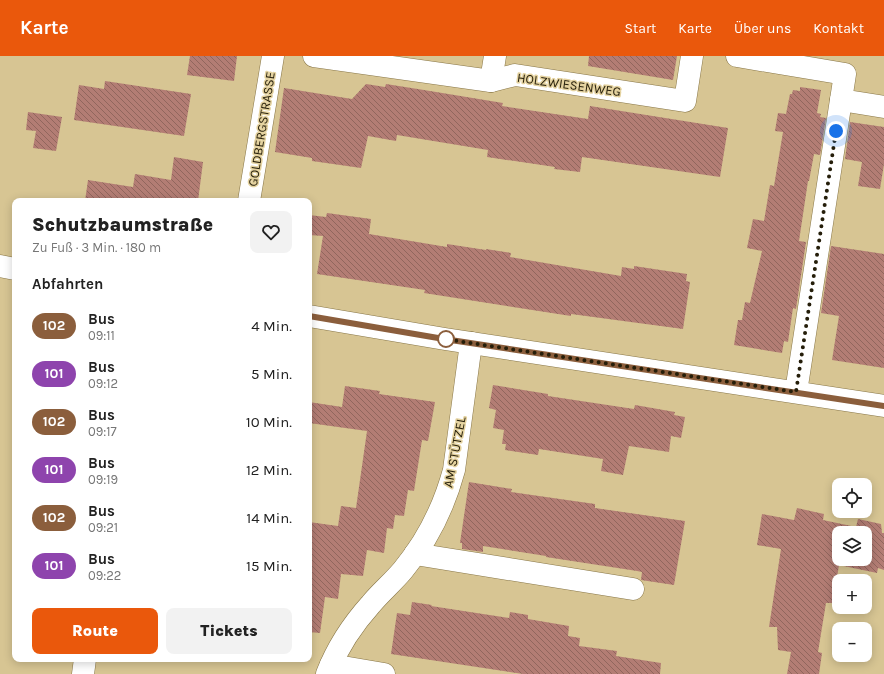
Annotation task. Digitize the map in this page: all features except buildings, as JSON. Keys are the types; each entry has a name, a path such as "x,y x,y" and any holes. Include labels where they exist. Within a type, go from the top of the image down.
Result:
{"street":[{"name":"GOLDBERGSTRASSE","path":"249,198 273,56"},
{"name":"HOLZWIESENWEG","path":"314,56 491,81 515,75 685,101 692,56"},
{"path":"491,81 495,56"},
{"path":"738,56 845,74 796,392"},
{"path":"840,100 884,107"},
{"path":"0,266 12,268"},
{"path":"312,316 471,343 884,406"},
{"name":"AM STÜTZEL","path":"384,674 329,670 342,644 360,618 402,571 415,554 433,524 449,488 457,448 471,343"},
{"path":"415,554 633,589"},
{"path":"83,674 85,662"}],"bus line":[{"name":"102","path":"312,317 444,339 884,406"}],"route":[{"path":"446,339 444,339 796,392 836,131"}]}
